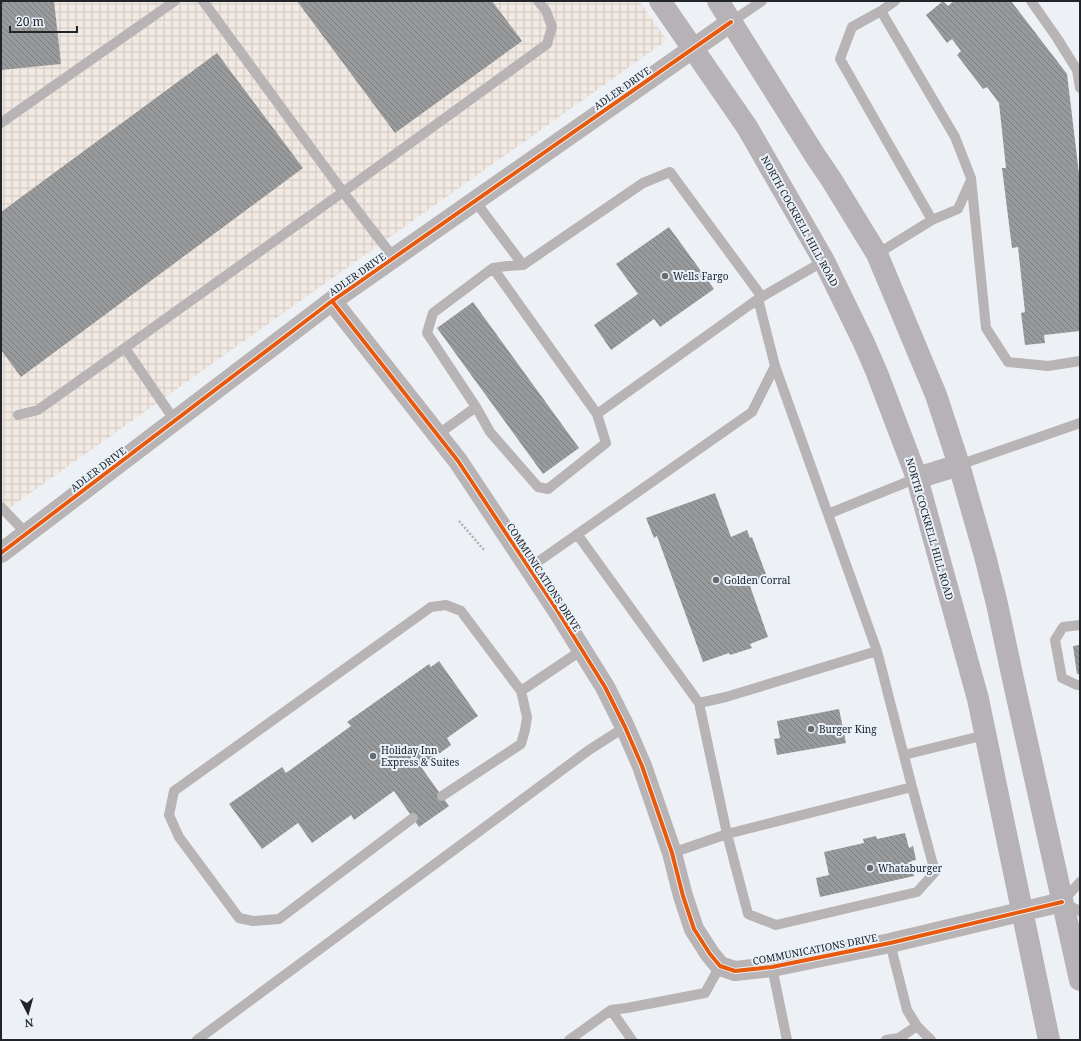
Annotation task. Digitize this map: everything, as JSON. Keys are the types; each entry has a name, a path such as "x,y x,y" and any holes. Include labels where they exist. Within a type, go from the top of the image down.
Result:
{"main road":[{"name":"NORTH COCKRELL HILL ROAD","path":"660,1 747,128 824,261 877,373 917,478 978,699 1049,1040"},
{"path":"718,1 877,254 936,395 959,465 997,604 1071,907 1080,980"},
{"path":"917,478 959,465"}],"street":[{"name":"ADLER DRIVE","path":"1,553 332,301 731,22"},
{"name":"COMMUNICATIONS DRIVE","path":"332,301 458,461 557,610 605,687 642,766 672,852 683,896 694,929 710,954 720,966 735,971 772,967 890,943 1022,912 1071,907"}],"lane":[{"path":"1,124 175,1"},
{"path":"203,1 343,192 394,258"},
{"path":"18,415 38,410 547,44 552,27 546,11 538,1"},
{"name":"ADLER DRIVE","path":"731,22 762,1"},
{"path":"895,1 881,11 852,27 840,59 932,220"},
{"path":"1031,1 1078,70 1080,88"},
{"path":"881,11 955,137 972,178 986,328 1008,362 1048,366 1080,361"},
{"path":"493,268 597,414 606,444 548,489 538,487 490,432 476,407 427,333 433,313 493,268 523,265 643,183 670,172 760,298 775,366 877,651 935,872 917,892 776,925 748,914 727,834 699,702 577,534"},
{"path":"877,254 932,220 958,209 972,178"},
{"path":"475,201 523,265"},
{"path":"597,414 760,298 824,261"},
{"path":"125,348 175,421"},
{"path":"529,568 752,412 775,366"},
{"path":"437,435 476,407"},
{"path":"959,465 1080,423"},
{"path":"828,514 917,478"},
{"path":"1,507 27,534"},
{"path":"413,818 279,919 253,921 239,918 179,837 169,815 174,791 431,607 446,605 461,611 521,690 527,717 521,744 442,796"},
{"path":"1080,625 1063,627 1055,640 1062,678 1080,685"},
{"path":"521,690 563,664 582,650"},
{"path":"699,702 726,697 877,651"},
{"path":"197,1040 583,755 625,727"},
{"path":"904,755 985,735"},
{"path":"672,852 727,834 912,786"},
{"path":"1071,907 1080,882"},
{"path":"890,943 907,1010 917,1026 931,1040"},
{"path":"569,1040 611,1010 705,992 720,966"},
{"path":"772,967 787,1040"},
{"path":"611,1010 632,1040"},
{"path":"886,1040 900,1038 917,1026"}],"path":[{"path":"459,521 484,550"}],"shaded area":[{"path":"1,1 639,1 667,40 1,514"}],"building":[{"path":"1,1 54,1 61,64 1,70"},
{"path":"297,1 492,1 522,41 395,133"},
{"path":"943,1 948,6 954,1 1011,1 1067,74 1080,182 1080,331 1044,335 1045,343 1025,345 1021,313 1025,312 1018,247 1012,248 1002,168 1006,168 999,103 987,87 983,89 957,55 961,51 952,39 947,43 926,15"},
{"path":"217,53 303,168 21,377 1,350 1,212"},
{"name":"Wells Fargo","path":"669,227 714,289 660,327 654,319 611,350 594,325 638,294 616,264"},
{"path":"473,302 579,448 543,474 437,328"},
{"name":"Golden Corral","path":"715,493 731,537 747,530 750,538 752,537 767,577 749,583 768,637 750,644 752,648 730,655 729,653 703,662 657,536 654,538 646,518"},
{"path":"1080,645 1080,674 1077,674 1073,646"},
{"name":"Holiday Inn Express & Suites","path":"439,661 478,716 447,738 451,745 421,767 449,806 419,827 394,791 354,820 351,815 312,843 298,823 262,849 229,804 282,767 286,773 351,726 347,722 429,664 431,667"},
{"name":"Burger King","path":"839,709 846,743 777,755 774,739 780,738 777,721"},
{"name":"Whataburger","path":"905,833 909,848 913,846 916,860 911,861 914,876 820,897 816,878 829,875 824,852 864,843 863,839 876,836 877,839"}],"cycle path":[{"path":"1,553 332,301 731,22"},
{"path":"332,301 458,461 557,610 605,687 642,766 672,853 683,896 694,929 710,954 720,966 735,971 772,967 890,943 1062,902"}],"place":[{"name":"Wells Fargo","path":"665,276"},
{"name":"Golden Corral","path":"716,580"},
{"name":"Burger King","path":"811,729"},
{"name":"Holiday Inn Express & Suites","path":"373,756"},
{"name":"Whataburger","path":"870,868"}]}
